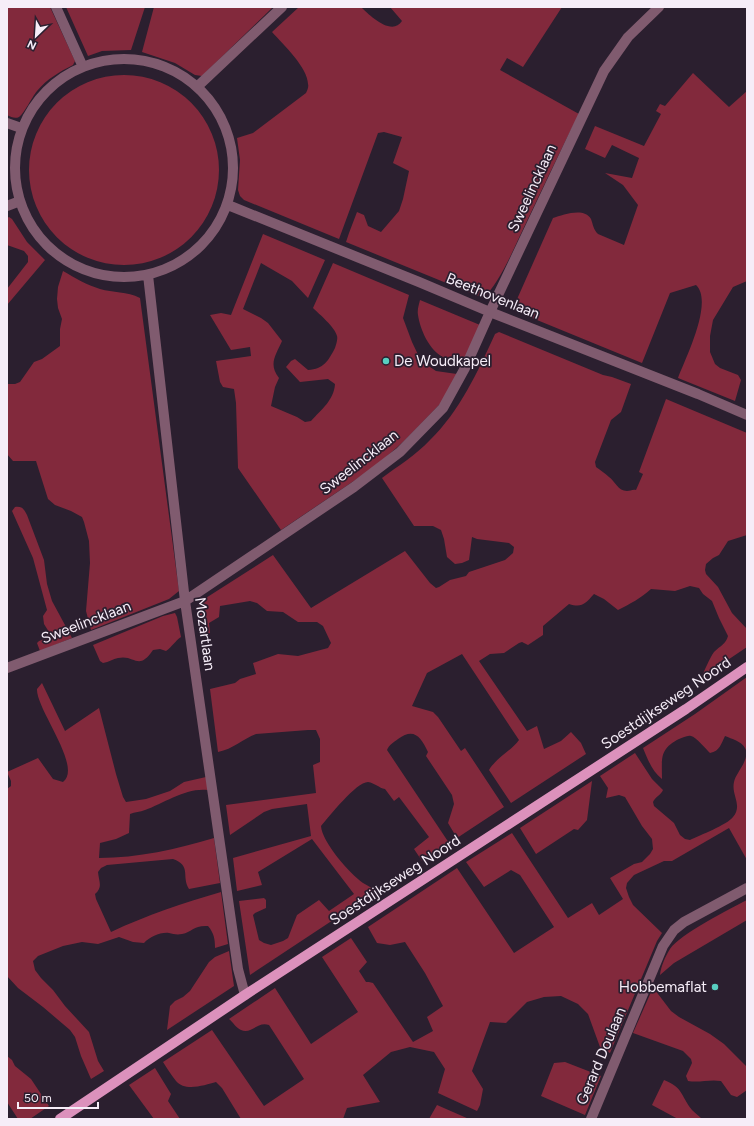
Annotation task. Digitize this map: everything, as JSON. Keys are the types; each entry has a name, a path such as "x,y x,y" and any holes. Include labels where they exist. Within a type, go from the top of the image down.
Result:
{"main road":[{"name":"Soestdijkseweg Noord","path":"60,1119 246,995 680,714 747,667"}],"street":[{"path":"56,7 83,67"},
{"path":"198,86 282,7"},
{"name":"Sweelincklaan","path":"7,668 185,601 354,488 400,452 443,408 465,368 604,71 628,37 659,7"},
{"path":"136,59 168,69 198,86 214,106 226,129 233,154 233,179 228,204 215,229 197,250 174,266 148,275 115,277 83,269 54,252 33,227 20,201 15,163 20,128 35,103 57,82 83,67 107,60 136,59"},
{"path":"7,124 20,128"},
{"path":"7,206 20,201"},
{"name":"Beethovenlaan","path":"228,204 490,312 698,394 747,415"},
{"name":"Mozartlaan","path":"148,275 185,601 238,969 246,995"},
{"name":"Gerard Doulaan","path":"591,1119 663,946 674,930 684,922 747,888"}],"shaded area":[{"path":"7,7 50,7 75,61 73,65 63,70 45,83 35,94 23,113 16,118 7,115"},
{"path":"66,7 145,7 131,50 102,51 88,56"},
{"path":"154,7 273,7 202,76 195,75 175,63 142,52"},
{"path":"299,7 361,7 369,15 381,23 392,27 398,25 402,21 390,7 562,7 523,67 507,58 500,70 579,114 508,262 490,291 483,298 346,242 357,212 364,215 368,226 381,232 399,211 409,171 393,163 402,137 384,132 378,133 339,239 244,200 240,196 238,190 240,160 237,138 253,133 306,93 308,89 307,78 300,64 272,32"},
{"path":"693,73 729,107 747,91 747,281 733,287 713,320 710,336 710,352 715,364 720,368 738,375 741,380 735,401 678,378 692,345 700,317 702,304 701,293 696,285 670,293 642,363 515,311 514,306 553,218 573,213 584,213 591,219 598,234 624,245 638,205 623,185 605,173 632,178 639,158 612,145 605,158 585,149 595,126 644,146 661,114 656,111 660,104 665,106"},
{"path":"133,75 143,76 161,82 185,96 192,102 198,109 212,133 218,151 218,189 212,207 198,231 192,238 185,244 161,258 143,264 115,265 105,264 79,254 63,244 50,231 36,207 30,189 29,161 30,151 40,125 50,109 63,96 87,82 105,76"},
{"path":"9,217 12,219 27,242 45,260 7,305 7,289 28,262 28,256 24,251 7,245 7,218"},
{"path":"263,234 325,260 308,298 292,281 261,263 243,309 268,323 282,341 274,360 274,368 279,378 275,387 271,406 305,422 311,421 330,400 335,384 328,379 300,382 286,367 295,359 308,370 318,368 325,364 335,348 337,339 336,332 313,308 333,263 409,295 403,318 421,361 436,371 457,374 442,402 404,441 376,466 281,530 238,468 236,403 234,389 223,387 220,382 216,361 251,356 250,347 231,350 210,315 221,313 231,315"},
{"path":"63,271 95,287 130,294 140,298 179,591 169,599 91,630 86,611 90,563 89,541 82,517 55,505 48,499 36,461 13,461 7,454 7,384 15,384 20,382 34,362 42,359 60,346 60,329 62,319 58,308 57,299 58,287"},
{"path":"420,300 480,325 464,360 443,357 438,354 429,344 419,321 418,307"},
{"path":"499,332 603,375 631,384 621,412 611,420 595,462 596,467 624,491 636,490 643,474 639,472 666,399 747,433 747,535 728,541 719,555 706,564 705,570 706,574 718,587 732,613 747,629 747,647 701,678 712,655 724,643 728,636 712,601 703,594 699,588 690,586 675,591 651,589 635,601 618,610 604,599 594,594 583,604 577,606 569,604 543,626 543,635 528,645 522,642 504,653 490,654 479,661 527,731 537,726 544,749 561,741 571,732 581,743 586,754 511,803 489,770 519,740 462,654 427,673 412,706 433,712 438,717 461,751 465,748 504,807 457,838 448,823 454,804 452,795 426,756 428,752 420,738 413,734 404,735 390,745 387,750 449,843 422,861 414,849 429,837 399,797 394,801 385,789 368,782 363,784 336,808 321,826 331,849 344,865 363,883 377,891 250,975 239,901 264,898 266,900 266,908 253,915 259,940 271,945 288,938 297,915 319,900 329,911 354,894 312,839 258,872 262,885 237,891 233,858 311,836 307,804 272,809 264,812 230,835 226,805 316,793 313,765 320,762 320,739 316,730 256,734 228,749 218,752 210,689 235,683 240,679 256,674 253,663 278,654 298,656 328,648 331,643 323,626 317,622 298,622 283,612 267,611 257,603 250,601 220,606 219,617 209,623 210,633 203,636 198,603 273,555 311,608 405,551 430,583 436,588 450,580 466,576 469,572 505,560 513,553 514,547 509,543 472,537 469,560 455,564 447,557 441,530 433,526 414,526 382,478 419,451 441,429 475,376 495,334"},
{"path":"15,507 22,508 27,515 44,560 47,584 52,601 72,638 40,651 37,643 48,635 49,632 44,624 43,616 47,610 33,558 12,511"},
{"path":"175,613 181,637 166,651 160,649 153,650 144,660 140,661 124,657 116,658 103,663 100,661 93,645 163,616"},
{"path":"747,677 747,860 729,828 672,861 664,861 634,875 627,883 626,888 633,905 662,933 657,941 610,1053 600,1047 588,1014 578,1004 561,996 544,997 527,1002 506,1023 490,1022 472,1071 483,1089 480,1105 477,1111 438,1093 445,1069 434,1052 410,1047 391,1052 363,1075 380,1102 347,1108 343,1119 241,1119 222,1088 216,1082 195,1087 184,1086 176,1081 171,1074 163,1062 212,1030 264,1106 304,1079 269,1025 261,1025 245,1031 238,1028 229,1019 275,988 311,1044 358,1012 322,957 351,938 367,962 359,971 366,982 373,983 413,1042 433,1031 427,1017 443,1006 425,973 405,942 390,945 377,943 368,927 457,868 514,953 554,927 520,875 511,870 484,887 466,862 512,833 568,918 592,903 599,915 623,899 610,878 634,864 642,862 653,849 652,839 642,826 625,797 619,795 606,798 608,788 600,776 635,753 652,779 663,790 654,800 654,806 674,823 680,835 685,839 690,840 713,830 730,820 736,813 737,808 734,791 735,778 746,757 745,748 741,744 736,740 725,736 718,749 710,753 691,736 679,739 668,747 663,755 662,779 653,769 643,748 695,714"},
{"path":"42,683 65,731 99,708 116,774 126,802 146,799 170,791 184,782 206,777 208,790 184,793 145,810 130,814 129,833 116,839 100,843 99,858 143,855 186,846 214,838 220,883 189,889 184,868 179,862 173,859 107,865 101,868 98,872 100,887 95,894 111,932 165,910 221,892 228,944 215,948 212,931 208,926 203,926 182,934 159,934 144,943 133,942 119,937 98,944 82,942 63,946 38,956 33,961 35,970 89,1032 98,1061 104,1071 91,1079 75,1037 70,1030 18,988 7,976 7,789 11,786 11,781 7,772 38,758 53,779 63,782 68,775 67,764 63,751 43,710 39,698 37,689"},
{"path":"592,781 587,820 578,830 574,829 536,854 520,828"},
{"path":"747,900 747,920 674,963 660,975 665,958 675,943 694,929"},
{"path":"229,951 234,986 167,1030 170,1006 190,991 209,962 215,957"},
{"path":"655,990 671,1011 724,1044 747,1067 747,1090 737,1097 731,1095 721,1081 688,1081 686,1076 692,1063 691,1059 683,1051 633,1033 651,992"},
{"path":"7,1056 12,1060 15,1066 31,1079 49,1106 30,1119 18,1119 7,1102"},
{"path":"565,1062 601,1076 585,1115 541,1096 554,1063"},
{"path":"155,1068 171,1094 168,1101 180,1119 154,1119 129,1085"},
{"path":"664,1080 675,1086 681,1092 688,1105 702,1119 678,1119 652,1105"},
{"path":"437,1105 469,1119 429,1119"}],"place":[{"name":"De Woudkapel","path":"386,361"},
{"name":"Hobbemaflat","path":"715,987"}]}
